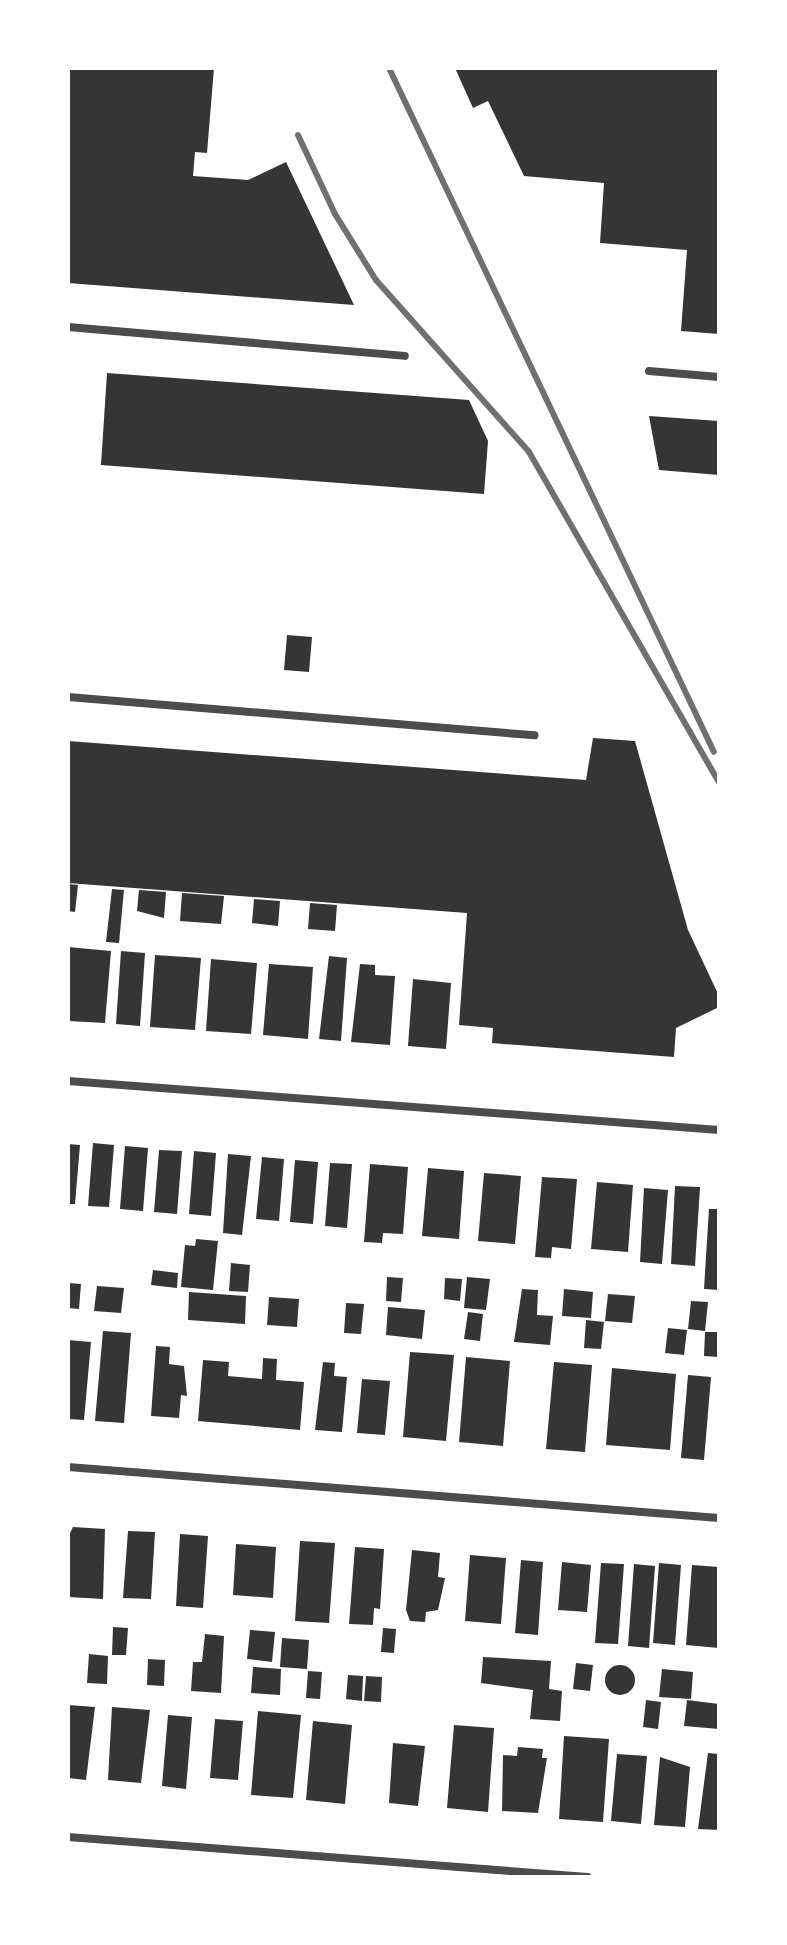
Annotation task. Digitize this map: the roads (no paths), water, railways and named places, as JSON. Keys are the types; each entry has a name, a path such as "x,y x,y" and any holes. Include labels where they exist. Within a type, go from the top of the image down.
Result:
{"street":[{"path":"68,327 405,356"},
{"path":"649,371 719,377"},
{"path":"68,697 534,735"},
{"path":"68,1081 719,1130"},
{"path":"68,1467 719,1518"},
{"path":"68,1837 587,1877"}],"railway":[{"path":"389,68 714,752"},
{"path":"298,135 335,214 376,280 529,452 719,782"}]}
